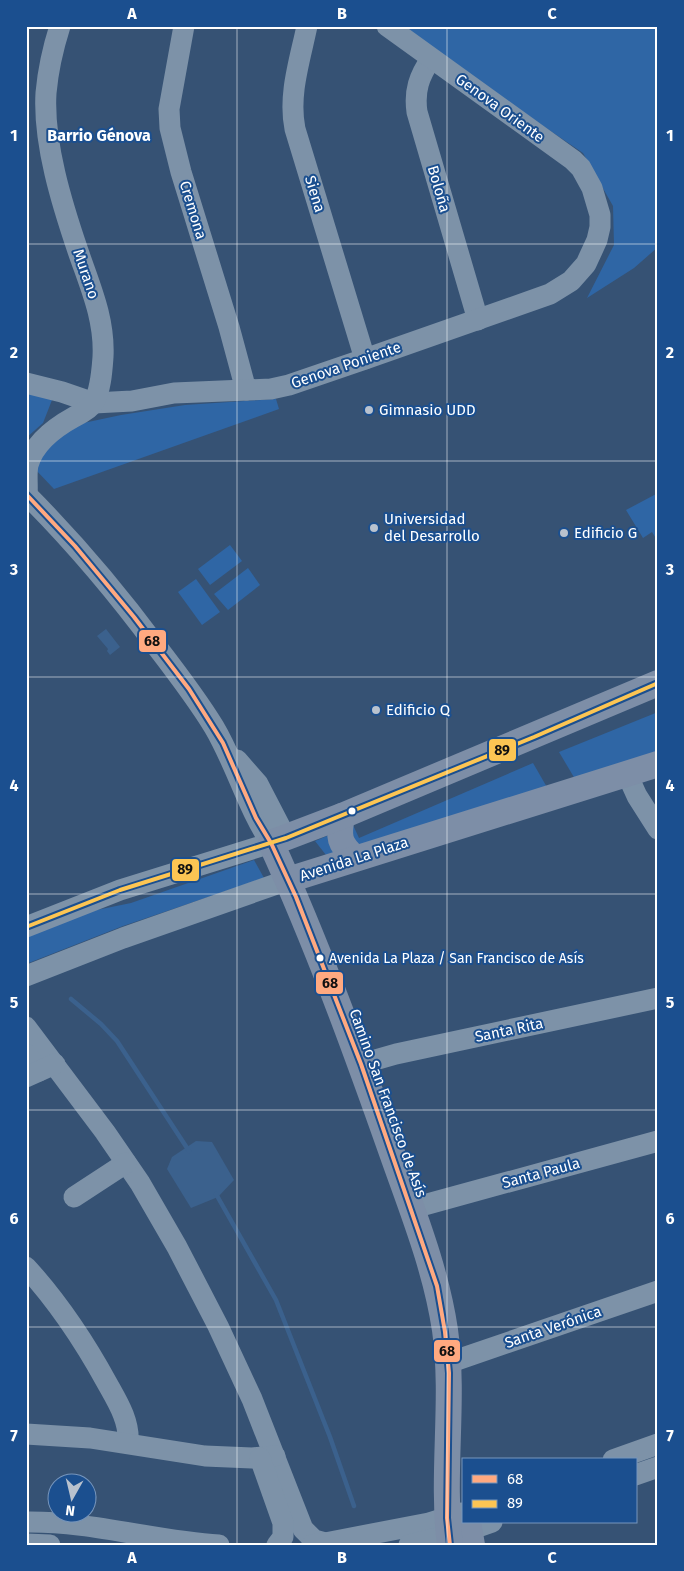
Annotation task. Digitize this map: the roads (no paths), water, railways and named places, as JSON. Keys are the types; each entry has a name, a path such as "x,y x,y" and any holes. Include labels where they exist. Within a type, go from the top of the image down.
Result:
{"main road":[{"path":"278,840 342,816 658,684"},
{"name":"Avenida La Plaza","path":"295,877 658,764"},
{"path":"342,816 339,831 341,840 346,850 355,858"},
{"name":"Camino San Francisco de Asís","path":"278,840 295,877 424,1204 449,1282 466,1458"},
{"name":"Camino San Francisco de Asís","path":"367,1062 436,1286 445,1328 456,1360 462,1487"}],"street":[{"name":"Murano","path":"60,26 49,64 46,120 58,188 100,314 103,357 94,403"},
{"name":"Cremona","path":"184,26 169,109 170,128 181,172 229,327 246,390"},
{"name":"Siena","path":"307,26 293,95 292,116 366,359"},
{"name":"Genova Oriente","path":"387,26 573,160 588,178 597,203"},
{"name":"Boloña","path":"431,59 424,69 418,84 415,97 417,112 478,320"},
{"name":"Genova Poniente","path":"26,383 62,392 94,403 132,401 174,393 271,389 289,385 550,294 578,274 586,264 597,240 600,227 597,203"},
{"path":"26,444 38,436 48,424 56,410 62,392"},
{"path":"27,495 28,467 32,454 43,439 60,425 94,403"},
{"name":"Camino San Francisco de Asís","path":"27,495 75,546 134,617 189,689 223,743 256,818 278,840"},
{"path":"627,774 637,796 658,829"},
{"path":"26,927 120,890 278,840"},
{"name":"Avenida La Plaza","path":"26,976 123,938 295,877"},
{"name":"Santa Rita","path":"367,1062 658,998"},
{"path":"26,1027 40,1071"},
{"path":"26,1054 40,1071 91,1112 164,1223 218,1326 252,1399 268,1457 284,1526 283,1537 277,1545"},
{"name":"Santa Paula","path":"424,1204 658,1141"},
{"path":"74,1197 126,1163"},
{"path":"26,1267 65,1314 86,1345 120,1408 128,1431 128,1443"},
{"name":"Santa Verónica","path":"456,1360 658,1291"},
{"path":"26,1434 83,1437 185,1454 268,1457"},
{"path":"619,1458 658,1444"},
{"path":"268,1457 303,1530 318,1544 464,1529"},
{"path":"636,1474 658,1467"},
{"path":"26,1522 88,1526 167,1539 219,1545"},
{"path":"409,1545 464,1529"},
{"path":"26,1544 50,1545"}],"waterway":[{"path":"71,999 101,1024 117,1041 189,1151"},
{"path":"216,1194 276,1300 330,1437 354,1506"}],"place":[{"name":"Gimnasio UDD","path":"369,410"},
{"name":"Universidad del Desarrollo","path":"374,528"},
{"name":"Edificio G","path":"564,533"},
{"name":"Edificio Q","path":"376,710"},
{"name":"Avenida La Plaza / San Francisco de Asís","path":"320,958"}],"district":[{"name":"Barrio Génova","path":"99,135"}]}
